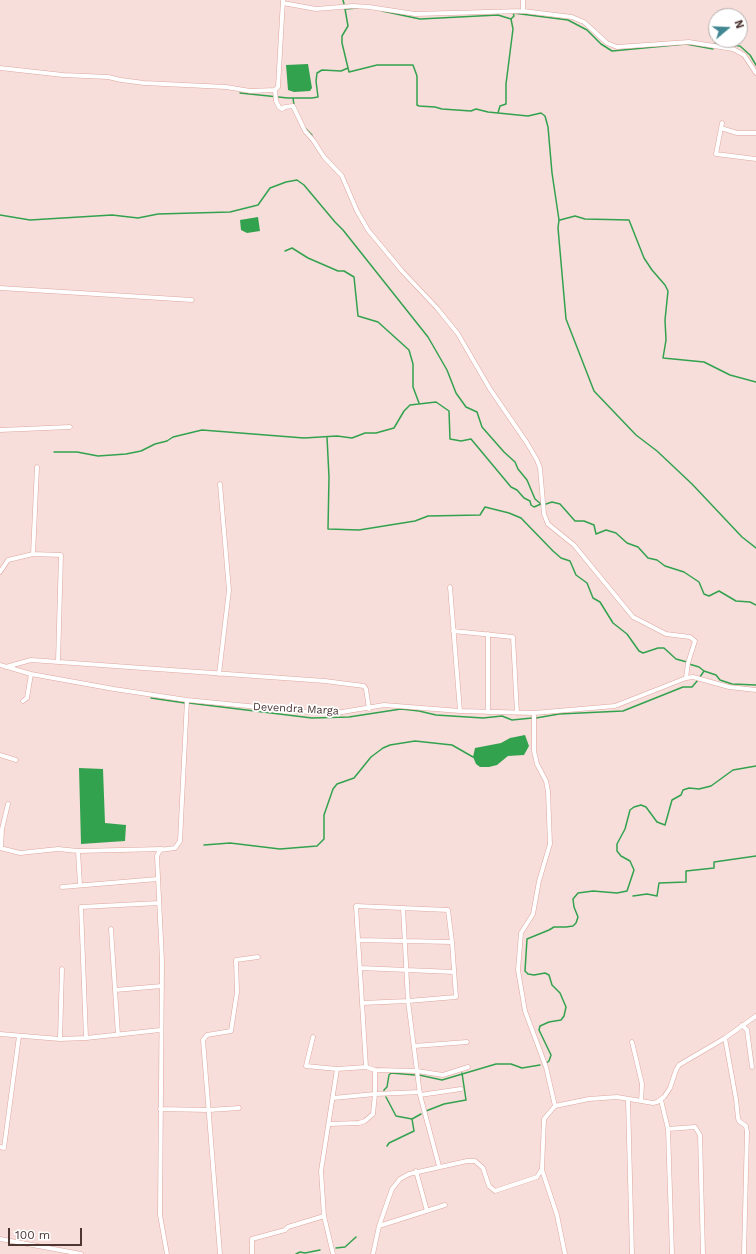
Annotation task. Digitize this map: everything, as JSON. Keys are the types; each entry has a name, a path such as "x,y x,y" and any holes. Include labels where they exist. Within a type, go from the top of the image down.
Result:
{"street":[{"path":"523,0 523,11"},
{"path":"756,74 744,55 733,50 689,42 617,47 607,43 578,18 523,11 415,14 353,6 316,9 283,1 278,88 275,94 277,103 282,109 293,106 305,131 314,140 324,157 342,176 357,211 368,230 440,313 468,350 490,389 537,460 540,468 544,514 548,524 574,545 633,617 666,634 690,637 696,641 686,672 686,678 693,677 729,687 756,690"},
{"path":"0,68 58,75 108,77 144,83 220,86 275,94"},
{"path":"722,123 716,154 756,159"},
{"path":"721,128 737,133 756,133"},
{"path":"0,288 192,300"},
{"path":"0,430 70,427"},
{"path":"33,554 37,467"},
{"path":"219,674 229,590 220,484"},
{"path":"0,572 8,560 33,554 61,555 58,662"},
{"path":"450,587 460,711"},
{"path":"453,631 511,636 514,638 517,713"},
{"path":"488,634 488,712"},
{"path":"6,667 31,660 292,678 362,685 366,689 369,708"},
{"name":"Devendra Marga","path":"0,665 31,674 187,700 309,712 342,712 384,705 460,711 517,713 534,713 615,706 686,678"},
{"path":"23,701 27,698 31,674"},
{"path":"8,804 2,829 1,848 20,853 58,849 78,851 175,848 180,841 187,700"},
{"path":"534,713 534,751 537,764 546,781 548,791 550,844 539,881 533,914 520,933 518,970 525,1011 546,1067 555,1106"},
{"path":"0,755 16,760"},
{"path":"163,849 158,852 157,856 162,986 160,1030 160,1109 162,1158 160,1215 166,1254"},
{"path":"78,851 80,885"},
{"path":"62,887 158,878"},
{"path":"86,1038 81,908 159,903"},
{"path":"362,1003 456,997 448,910 356,906 360,968 362,1003 366,1067"},
{"path":"403,908 408,1001 420,1093 439,1166"},
{"path":"112,929 118,1035"},
{"path":"358,940 452,942"},
{"path":"220,1254 204,1038 207,1035 231,1031 237,992 236,960 258,957"},
{"path":"360,968 454,972"},
{"path":"60,1039 62,969"},
{"path":"115,990 162,986"},
{"path":"565,1254 557,1215 542,1169 544,1120 555,1106 589,1099 617,1097 653,1103 661,1100 670,1088 679,1065 725,1038 756,1016"},
{"path":"742,1025 746,1030 752,1066"},
{"path":"0,1034 60,1039 86,1038 160,1030"},
{"path":"0,1147 4,1148 19,1036"},
{"path":"313,1037 306,1066 337,1069 366,1067 375,1070 417,1071 443,1075 468,1067"},
{"path":"725,1038 738,1118 739,1121 746,1126 747,1132 744,1254"},
{"path":"414,1046 467,1042"},
{"path":"632,1042 642,1084 641,1101"},
{"path":"333,1254 324,1216 321,1171 337,1069"},
{"path":"329,1124 359,1123 373,1114 375,1070"},
{"path":"333,1098 461,1089"},
{"path":"628,1100 632,1254"},
{"path":"661,1100 668,1129 672,1254"},
{"path":"160,1109 209,1110 240,1108"},
{"path":"668,1129 695,1127 700,1135 703,1254"},
{"path":"373,1254 379,1226 392,1189 400,1179 416,1171 475,1161 483,1168 489,1186 495,1191 537,1177 542,1169"},
{"path":"416,1171 427,1211"},
{"path":"379,1226 444,1205"},
{"path":"252,1254 252,1239 285,1230 288,1227 324,1216"},
{"path":"0,1239 81,1254"}],"shaded area":[{"path":"308,64 312,88 310,91 294,92 288,90 286,65"},
{"path":"258,217 260,231 247,233 241,230 240,220"},
{"path":"525,735 529,746 524,755 508,756 497,765 489,767 480,767 476,764 473,757 475,748 501,743 510,738"},
{"path":"79,768 103,769 105,823 126,825 125,841 81,844"}],"waterway":[{"path":"343,0 344,4"},
{"path":"358,8 345,9 348,26 342,36 342,43 349,72 377,65 413,65 417,76 417,105 419,106 471,111 476,109 488,112 528,116 541,113 545,116 548,127 552,173 559,220 558,228 566,319 594,391 636,435 657,451 692,484 742,537 756,548"},
{"path":"382,11 420,19 498,15 511,19 514,16 513,13 568,20 587,30 601,44 612,51 686,44 713,49"},
{"path":"498,113 500,106 506,104 506,84 513,29 511,19"},
{"path":"742,48 750,55 756,65"},
{"path":"240,93 288,98 318,97 316,81 317,73 322,70 341,71 348,68"},
{"path":"293,98 294,105"},
{"path":"305,128 312,135"},
{"path":"0,215 30,220 112,215 138,218 158,214 230,212 258,205 270,188 286,182 297,180 304,185 343,230 428,337 447,370 456,393 466,407 477,412 482,427 515,462 518,469 527,480 535,499 541,504 534,507 531,505 530,501 511,487 471,439 461,441 450,439 449,411 436,402 410,405 404,411 394,428 376,433 365,433 352,438 337,436 304,438 202,430 173,437 167,441 155,444 141,451 126,454 98,456 77,452 54,452"},
{"path":"560,220 575,216 585,219 629,220 644,258 668,291 665,320 666,340 663,358 704,362 730,375 756,382"},
{"path":"285,251 292,248 308,258 338,271 344,271 354,277 358,316 378,322 409,350 413,364 413,387 419,403"},
{"path":"327,437 329,477 328,529 359,530 415,521 428,516 480,515 485,507 509,513 521,518 553,551 561,558 570,561 576,575 587,583 593,598 600,602 613,623 627,634 639,651 643,653 658,648 664,648 676,659 687,662"},
{"path":"546,504 552,502 560,504 575,521 584,521 594,525 596,534 606,530 616,533 627,543 638,547 648,558 657,560 665,566 684,572 699,582 704,594 709,596 719,591 736,601 750,602 756,605"},
{"path":"689,664 699,667 704,671 716,675 720,680 732,684 756,685"},
{"path":"700,677 704,671"},
{"path":"536,718 559,714 623,711 683,687 692,687 698,680"},
{"path":"151,698 185,703"},
{"path":"189,703 312,718 349,717 401,709 436,715 483,718 502,716 512,720 532,718"},
{"path":"204,845 230,843 280,849 317,846 324,839 324,815 333,789 337,784 354,778 371,757 383,748 390,745 415,741 452,745 473,757"},
{"path":"545,1064 549,1061 551,1055 539,1030 540,1026 549,1022 561,1020 564,1016 566,1007 560,993 552,985 549,975 545,973 534,975 528,974 525,971 527,939 554,927 573,926 578,917 573,899 578,893 593,891 617,893 627,891 634,870 630,861 621,856 617,851 617,844 625,829 630,810 641,805 646,807 657,822 665,825 672,800 681,795 683,790 689,788 699,789 711,786 733,770 756,766"},
{"path":"633,896 647,894 657,896 659,883 686,882 686,871 714,868 714,862 756,856"},
{"path":"419,1075 442,1080 496,1064 511,1064 522,1068 540,1065"},
{"path":"384,1093 384,1090 387,1087 389,1075 391,1073 415,1075"},
{"path":"426,1111 444,1104 466,1100 462,1073"},
{"path":"386,1097 396,1116 412,1119"},
{"path":"387,1146 389,1143 414,1131 412,1119 421,1114"},
{"path":"336,1248 345,1247 356,1237"},
{"path":"296,1254 300,1252 305,1253 320,1250"}]}
